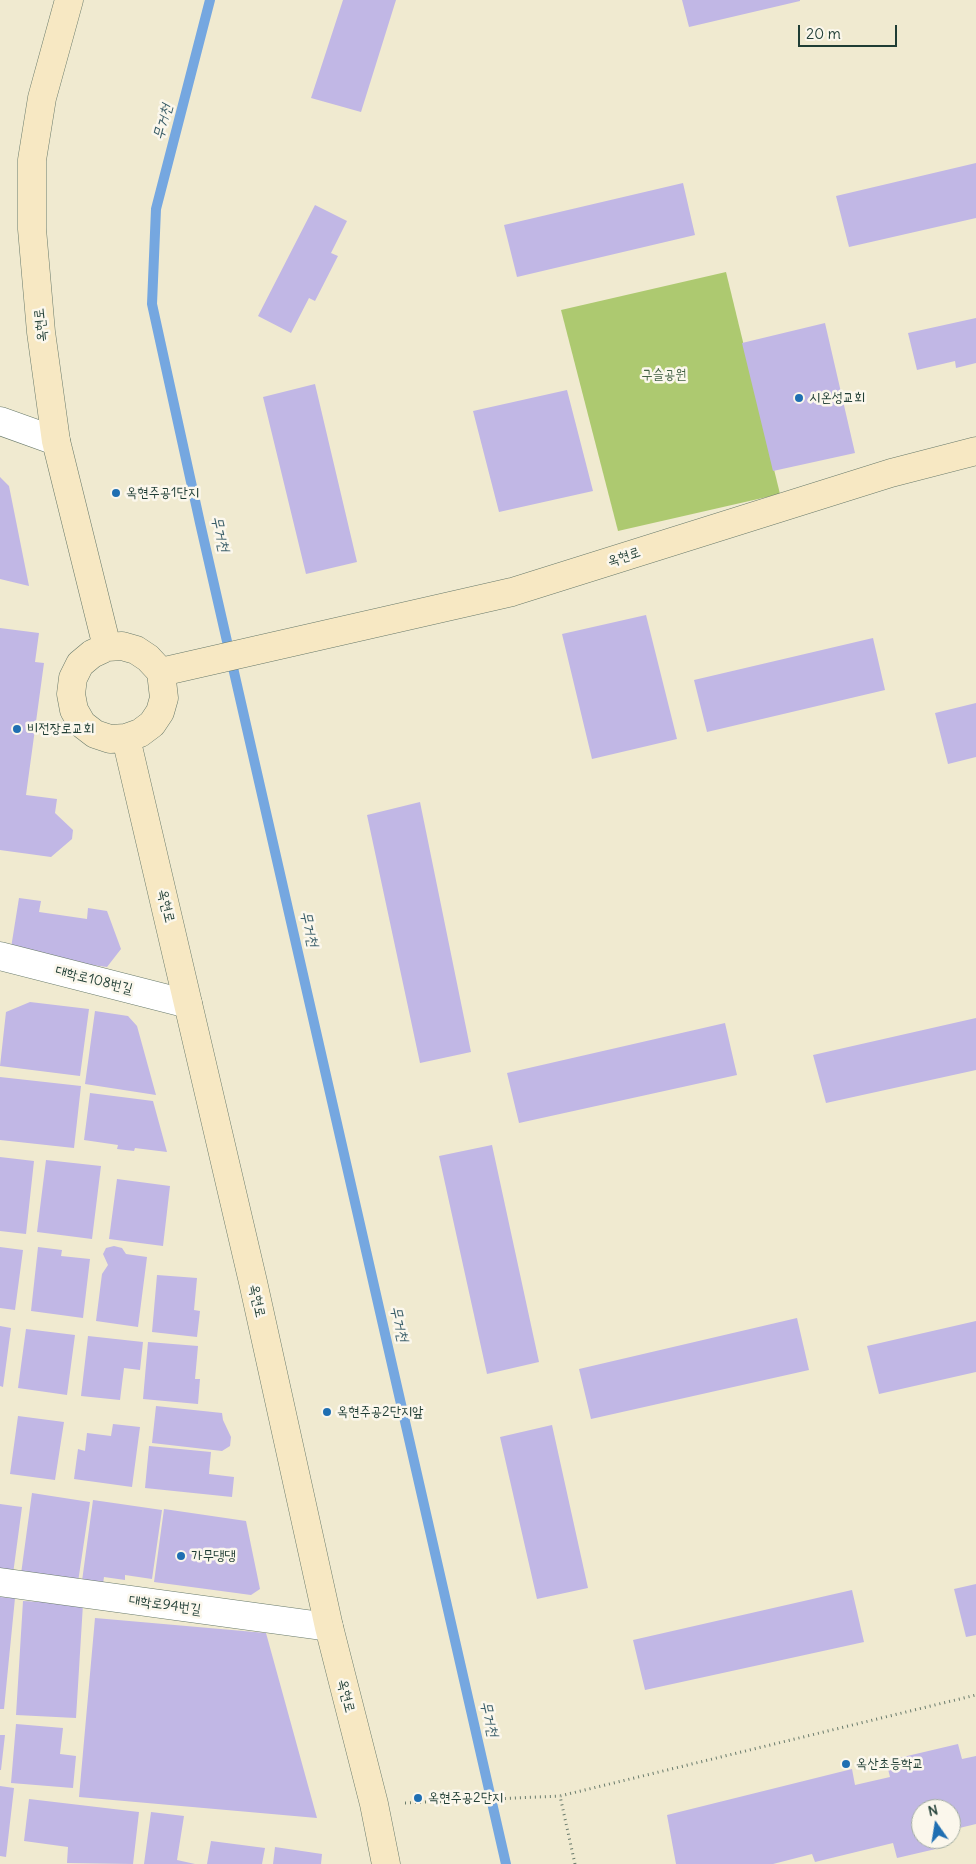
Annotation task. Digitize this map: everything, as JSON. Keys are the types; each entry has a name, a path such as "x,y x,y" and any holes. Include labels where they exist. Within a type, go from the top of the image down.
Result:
{"main road":[{"name":"옥현로","path":"69,0 42,98 32,160 32,230 41,332 56,441 107,647"},
{"name":"옥현로","path":"161,672 512,592 890,473 976,451"},
{"path":"122,646 136,650 148,658 161,672 164,698 160,712 152,724 140,733 126,738 110,739 95,734 82,724 74,710 71,694 73,678 80,664 92,654 107,647 122,646"},
{"name":"옥현로","path":"126,738 253,1282 329,1627 374,1804 386,1864"}],"street":[{"path":"0,421 56,441"},
{"name":"대학로108번길","path":"0,956 188,1004"},
{"name":"대학로94번길","path":"0,1582 329,1627"}],"path":[{"path":"374,1804 560,1796 976,1695"},
{"path":"560,1796 575,1864"}],"green space":[{"name":"구슬공원","path":"726,272 780,494 618,531 561,310"}],"building":[{"path":"343,0 396,0 361,112 311,98"},
{"path":"682,0 800,0 800,1 689,27"},
{"path":"976,163 976,218 849,247 836,196"},
{"path":"683,183 695,235 517,277 504,225"},
{"path":"315,205 347,221 331,253 338,256 315,301 309,298 291,333 258,316"},
{"path":"976,318 976,363 956,368 955,361 917,370 908,333"},
{"name":"시온성교회","path":"825,323 855,453 773,471 742,343"},
{"path":"315,384 357,562 306,574 263,397"},
{"path":"567,390 593,491 499,512 473,411"},
{"path":"0,477 9,486 29,586 0,579"},
{"path":"646,615 677,739 592,759 562,634"},
{"name":"비전장로교회","path":"0,628 39,633 35,662 44,663 26,795 57,799 55,813 73,830 72,839 51,857 0,850"},
{"path":"873,638 885,690 707,732 694,680"},
{"path":"976,703 976,757 948,764 935,713"},
{"path":"420,802 471,1052 420,1063 367,815"},
{"path":"19,898 41,901 39,912 87,919 88,908 107,911 121,949 107,967 10,954"},
{"path":"30,1002 89,1009 80,1076 0,1066 6,1012"},
{"path":"95,1011 128,1016 137,1026 156,1095 85,1084"},
{"path":"976,1018 976,1070 826,1103 813,1055"},
{"path":"725,1023 737,1075 519,1123 507,1073"},
{"path":"0,1077 81,1086 74,1148 0,1140"},
{"path":"90,1093 153,1101 167,1152 135,1148 134,1151 117,1149 118,1145 84,1140"},
{"path":"492,1145 539,1362 487,1374 439,1156"},
{"path":"0,1157 34,1161 26,1234 0,1231"},
{"path":"46,1160 101,1166 92,1239 37,1232"},
{"path":"117,1179 170,1186 163,1246 109,1239"},
{"path":"114,1246 122,1248 126,1254 147,1257 138,1327 96,1321 102,1274 108,1265 103,1254 106,1248"},
{"path":"0,1247 23,1250 15,1310 0,1308"},
{"path":"38,1247 62,1250 61,1256 90,1259 83,1318 31,1311"},
{"path":"157,1275 197,1278 194,1310 200,1311 197,1337 152,1332"},
{"path":"797,1318 809,1370 591,1419 579,1369"},
{"path":"976,1321 976,1372 879,1394 867,1346"},
{"path":"0,1326 11,1328 3,1387 0,1386"},
{"path":"26,1329 75,1335 67,1395 18,1388"},
{"path":"88,1336 143,1342 140,1370 124,1368 120,1400 81,1396"},
{"path":"148,1342 198,1346 195,1379 200,1379 198,1404 143,1399"},
{"path":"156,1406 222,1413 223,1420 231,1437 230,1446 222,1451 152,1443"},
{"path":"18,1416 64,1422 55,1480 10,1474"},
{"path":"113,1424 140,1427 132,1487 74,1479 78,1449 85,1451 87,1433 111,1436"},
{"path":"552,1425 588,1588 537,1599 500,1437"},
{"path":"149,1446 211,1452 209,1474 234,1477 232,1497 145,1488"},
{"path":"32,1493 90,1502 78,1582 21,1574"},
{"path":"93,1500 162,1510 152,1579 125,1575 125,1580 104,1577 103,1584 82,1581"},
{"path":"0,1504 22,1507 13,1574 0,1572"},
{"path":"164,1509 246,1521 260,1589 251,1595 154,1582"},
{"path":"976,1584 976,1635 966,1637 954,1589"},
{"path":"852,1590 864,1642 645,1690 633,1640"},
{"path":"0,1597 15,1598 4,1709 0,1709"},
{"path":"23,1601 83,1604 76,1718 16,1715"},
{"path":"95,1618 266,1633 317,1818 79,1797"},
{"path":"16,1724 63,1728 60,1754 76,1756 73,1788 11,1783"},
{"path":"0,1735 5,1735 1,1770 0,1770"},
{"path":"958,1744 962,1759 976,1756 976,1824 961,1828 961,1799 911,1799 911,1849 936,1849 897,1858 893,1843 815,1862 812,1854 773,1864 676,1864 667,1815 852,1769 855,1785 890,1777 886,1761"},
{"path":"0,1786 14,1788 6,1857 0,1856"},
{"path":"29,1799 139,1812 133,1864 67,1863 68,1847 24,1841"},
{"path":"151,1812 184,1816 177,1860 195,1864 144,1864"},
{"path":"211,1841 265,1848 262,1864 207,1864"},
{"path":"275,1847 322,1854 321,1864 273,1864"}],"waterway":[{"name":"무거천","path":"210,0 156,209 152,304 200,523 506,1864"}],"place":[{"name":"시온성교회","path":"799,398"},
{"name":"옥현주공1단지","path":"116,493"},
{"name":"비전장로교회","path":"17,729"},
{"name":"옥현주공2단지앞","path":"327,1412"},
{"name":"가무댕댕","path":"181,1556"},
{"name":"옥산초등학교","path":"846,1764"},
{"name":"옥현주공2단지","path":"418,1798"}]}
